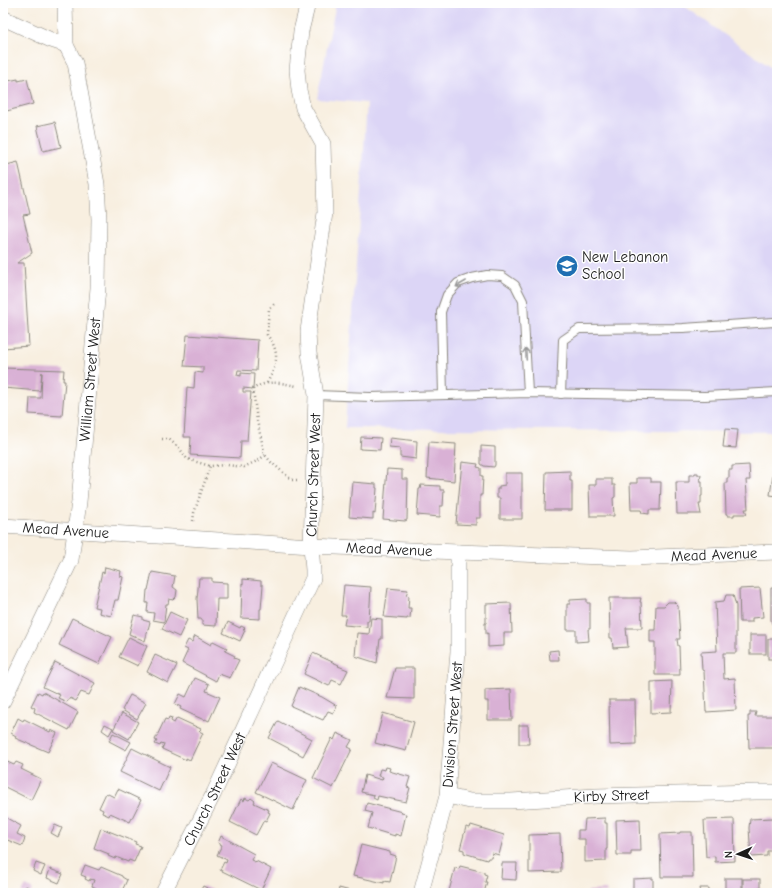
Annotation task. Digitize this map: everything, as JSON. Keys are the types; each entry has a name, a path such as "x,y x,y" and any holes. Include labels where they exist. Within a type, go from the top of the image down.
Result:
{"street":[{"path":"3,18 51,40 66,45 65,3"},
{"name":"Church Street West","path":"164,893 214,793 313,578 311,546 316,392 309,353 308,331 325,212 323,144 303,108 297,70 301,32 308,3"},
{"name":"William Street West","path":"3,701 71,560 75,531 98,288 99,219 97,184 75,63 66,45"},
{"name":"Mead Avenue","path":"3,526 311,546 632,558 777,552"},
{"name":"Division Street West","path":"421,893 447,796 458,651 458,552"},
{"name":"Kirby Street","path":"447,796 470,801 512,802 604,796 777,792"}],"lane":[{"path":"443,396 441,312 447,295 458,284 472,278 488,275 502,276 515,285 523,302 528,393"},
{"path":"561,394 563,340 579,329 683,328 774,322 777,325"},
{"path":"316,392 370,397 528,393 705,396 777,392"}],"path":[{"path":"267,383 273,369 276,351 273,343 267,335 269,309 274,304"},
{"path":"313,481 292,480 265,455 257,421 253,389 261,384 274,382 316,392"},
{"path":"162,438 169,439 180,449 187,459 210,466 227,465 244,467 260,460 265,455"},
{"path":"190,538 194,513 210,466"}],"shaded area":[{"name":"New Lebanon School","path":"336,3 680,3 777,72 777,432 345,428 367,103 317,99"}],"building":[{"path":"18,79 18,81 27,79 33,104 3,112 3,82"},
{"path":"55,122 61,147 43,151 37,126"},
{"path":"18,162 30,214 23,215 32,253 17,263 24,263 29,346 3,348 3,166"},
{"path":"187,335 258,340 256,371 238,370 237,375 241,376 241,373 254,374 253,389 243,388 243,392 251,392 247,441 241,441 240,458 190,455 191,437 184,437 187,387 194,388 195,372 203,373 203,367 184,366"},
{"path":"3,368 64,370 63,381 65,381 62,416 29,414 30,398 41,398 42,372 40,391 3,388"},
{"path":"725,429 738,430 736,448 723,447"},
{"path":"361,437 381,438 380,450 360,449"},
{"path":"390,438 417,441 416,459 400,457 400,448 389,447"},
{"path":"429,442 456,444 454,481 427,478"},
{"path":"481,446 495,447 494,467 484,466 481,464"},
{"path":"777,455 777,496 770,495"},
{"path":"462,462 478,464 477,467 481,468 481,476 483,476 482,495 480,495 480,518 476,518 476,525 456,524"},
{"path":"749,465 750,480 746,480 748,509 745,509 747,514 734,514 734,516 728,516 728,514 726,514 725,483 727,483 727,478 729,478 729,470 732,470 732,466"},
{"path":"387,469 402,470 402,479 408,479 407,520 405,521 383,519"},
{"path":"570,471 570,481 572,481 572,510 545,510 546,472"},
{"path":"505,473 522,473 522,519 500,519 500,498 497,498 497,489 499,489 499,486 505,485"},
{"path":"695,473 701,475 700,481 702,481 701,504 699,504 701,514 677,514 676,482 689,482 689,475 695,475"},
{"path":"637,478 651,478 651,482 661,482 660,510 649,510 649,514 642,513 641,510 631,510 630,483 637,483"},
{"path":"596,479 612,479 612,485 615,485 615,497 613,498 614,516 590,516 589,485 596,485"},
{"path":"352,482 376,484 375,514 373,513 373,519 349,517"},
{"path":"421,485 440,486 440,490 444,490 443,506 440,506 440,517 417,515 419,489"},
{"path":"105,567 121,571 120,576 123,577 118,600 115,600 111,616 99,613 100,608 94,607 102,572 104,573"},
{"path":"152,572 175,576 173,587 177,590 176,597 173,600 169,599 168,604 166,604 164,622 153,620 154,613 147,612 147,590"},
{"path":"199,578 212,578 212,582 227,583 227,599 217,599 216,626 202,625 202,619 198,619 197,599"},
{"path":"243,579 261,581 261,585 263,585 260,619 241,618"},
{"path":"344,585 371,587 369,621 367,621 367,627 344,625 346,615 341,615"},
{"path":"388,588 408,590 406,595 409,596 408,608 411,608 410,618 384,617"},
{"path":"760,588 763,617 752,618 752,622 740,622 739,589"},
{"path":"771,588 777,588 777,624 772,624 771,620"},
{"path":"726,595 733,595 736,606 736,653 723,653 724,679 735,678 736,710 706,712 704,671 702,670 701,652 717,651 715,602 724,601"},
{"path":"609,598 641,598 642,628 626,628 628,647 613,648 612,638 610,638"},
{"path":"587,599 587,603 590,603 590,629 588,629 589,641 576,642 576,630 567,630 567,604 570,604 570,600"},
{"path":"668,602 674,602 678,606 680,639 677,639 679,646 680,675 655,675 655,642 650,642 650,630 655,630 656,606 664,606"},
{"path":"511,603 512,633 504,633 504,646 488,647 488,633 486,634 485,629 486,604"},
{"path":"170,612 187,620 179,637 162,629"},
{"path":"134,615 143,617 143,620 150,622 145,641 129,634"},
{"path":"72,618 112,637 99,664 59,645"},
{"path":"371,618 382,619 382,639 380,639 377,663 355,656 357,633 369,634"},
{"path":"228,622 240,628 241,626 245,628 240,641 223,633"},
{"path":"750,635 766,635 766,654 750,654"},
{"path":"195,636 211,645 213,641 227,648 225,651 235,656 234,658 239,660 230,678 219,674 216,681 182,663 188,650 184,648 188,640 192,642"},
{"path":"129,637 147,646 138,666 119,657"},
{"path":"768,639 777,639 777,659 768,659"},
{"path":"558,650 559,660 550,660 549,651"},
{"path":"313,653 348,670 341,684 332,680 329,686 304,674"},
{"path":"155,655 177,665 168,683 147,672"},
{"path":"55,662 95,683 89,695 81,692 76,701 70,698 67,702 58,698 60,695 43,687"},
{"path":"395,668 414,668 414,699 387,698"},
{"path":"195,678 209,684 206,691 220,697 209,721 180,709 181,707 175,704 180,694 186,697"},
{"path":"672,681 671,712 651,713 651,682"},
{"path":"299,687 322,697 337,706 333,713 328,711 323,720 291,706"},
{"path":"511,689 512,720 488,720 488,701 485,701 485,690"},
{"path":"38,692 42,694 43,692 78,712 69,730 34,712 35,708 31,706"},
{"path":"130,695 146,703 137,719 122,710"},
{"path":"609,700 635,700 636,744 610,745"},
{"path":"750,712 756,712 755,716 775,716 775,748 749,748 748,716 750,716"},
{"path":"122,713 138,722 129,739 113,730"},
{"path":"383,713 414,722 406,751 375,743"},
{"path":"169,717 172,718 171,721 174,723 177,718 201,729 199,731 203,733 190,760 186,758 186,760 162,749 164,744 161,743 160,746 155,744 157,741 155,740 165,719 168,720"},
{"path":"18,718 23,721 24,719 50,732 51,730 57,733 48,752 15,738 16,736 11,733"},
{"path":"278,721 312,739 303,756 269,738"},
{"path":"105,724 113,728 109,735 102,730"},
{"path":"519,725 528,725 529,744 519,744"},
{"path":"113,733 131,742 126,750 109,741"},
{"path":"337,733 352,740 348,747 352,749 333,788 313,778 332,738 334,740"},
{"path":"132,748 170,767 159,791 120,772"},
{"path":"3,760 14,765 16,762 23,765 21,769 41,779 31,800 3,786"},
{"path":"271,763 307,780 293,810 256,792"},
{"path":"386,767 390,768 389,771 410,777 407,787 410,788 406,802 378,796 377,800 373,798 374,795 361,792 365,775 382,780 383,777 378,776 380,769 385,770"},
{"path":"118,789 141,800 130,822 110,813 109,816 102,813 103,810 99,808 106,793 114,797"},
{"path":"245,798 249,800 251,798 255,801 254,803 269,810 268,812 270,813 266,821 264,820 256,835 230,822 241,799 244,801"},
{"path":"367,803 406,814 401,836 395,834 395,836 368,828 372,813 365,811"},
{"path":"3,816 21,826 17,834 25,838 22,846 5,839 3,841"},
{"path":"605,818 605,823 607,823 606,861 585,862 585,839 578,839 578,830 584,830 585,819"},
{"path":"773,818 775,851 767,851 767,856 751,857 749,828 750,819"},
{"path":"640,819 641,851 631,851 631,855 617,855 616,820"},
{"path":"734,819 735,861 715,862 715,856 706,857 704,820"},
{"path":"55,825 62,828 58,837 51,833"},
{"path":"471,825 504,835 499,855 492,853 491,858 488,858 487,860 464,853 464,850 460,849 466,827 470,828"},
{"path":"101,828 136,842 135,844 141,846 134,862 129,860 128,862 116,857 115,859 108,856 109,854 94,848"},
{"path":"692,832 693,877 661,877 660,834"},
{"path":"560,834 561,872 529,873 529,835"},
{"path":"221,836 254,854 251,860 271,869 261,890 220,870 224,862 226,863 227,860 217,855 222,845 218,843"},
{"path":"361,845 390,852 390,854 396,856 390,882 384,881 384,883 353,876"},
{"path":"36,863 45,866 41,875 33,871"},
{"path":"502,863 517,863 516,880 501,879"},
{"path":"85,865 99,870 101,867 122,876 127,880 121,893 107,893 101,890 100,893 94,892 96,888 92,886 94,880 90,879 89,881 85,879 86,877 81,875"},
{"path":"460,866 484,872 484,874 487,875 484,893 452,893 449,891 455,868 459,869"},
{"path":"50,869 63,874 59,883 47,878"},
{"path":"653,878 653,893 633,893 633,879"},
{"path":"725,878 742,878 742,893 725,893"},
{"path":"743,879 760,879 760,893 743,893"},
{"path":"26,886 33,890 31,893 22,893"},
{"path":"203,886 218,893 199,893"},
{"path":"339,888 358,893 338,893"},
{"path":"700,888 709,888 709,893 701,893"},
{"path":"606,890 607,893 588,893 588,891"}],"place":[{"name":"New Lebanon School","path":"567,266"}]}
